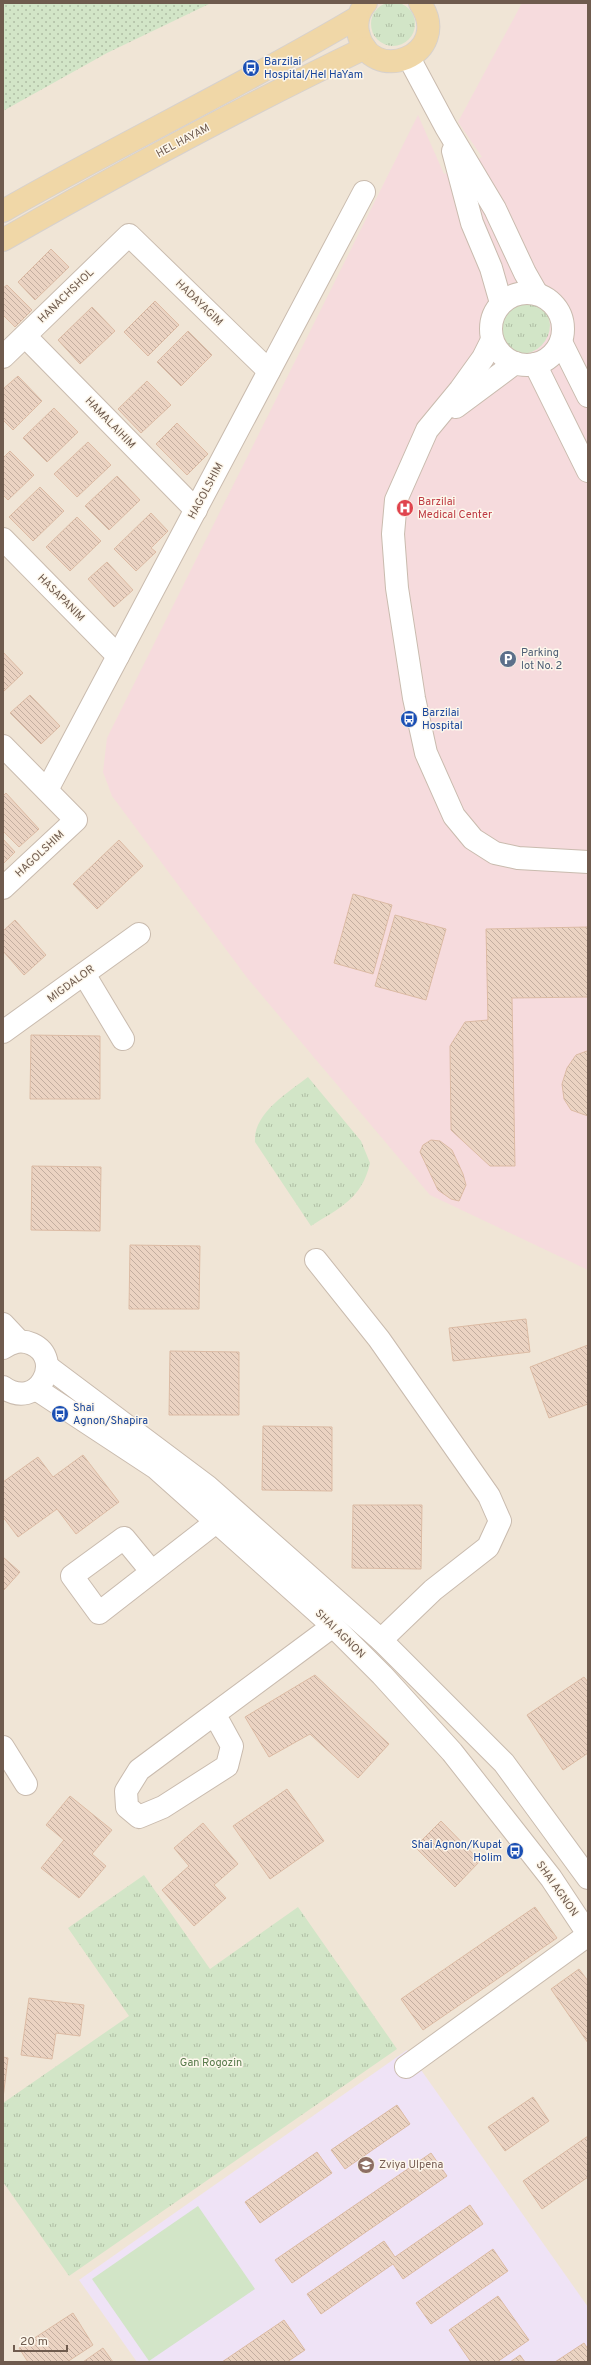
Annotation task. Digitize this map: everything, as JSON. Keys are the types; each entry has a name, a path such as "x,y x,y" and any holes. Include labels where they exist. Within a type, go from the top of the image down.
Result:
{"main road":[{"path":"362,10 357,28 359,39 365,48 381,59 400,61 409,58 418,51 425,41 428,31 429,8"},
{"path":"3,211 87,163 303,50 362,10"},
{"name":"HEL HAYAM","path":"3,240 99,186 315,72 365,48"}],"street":[{"path":"409,58 446,127 495,209 525,273 538,294"},
{"path":"446,127 472,223 491,268 501,303"},
{"name":"HAGOLSHIM","path":"3,888 76,820 47,790 364,192"},
{"name":"HADAYAGIM","path":"129,235 269,371"},
{"name":"HANACHSHOL","path":"3,356 129,235"},
{"path":"427,430 525,363 546,360 555,352 561,342 564,330 562,318 557,308 548,299 538,294 518,293 501,303 492,320 492,340 497,350 525,363 566,423 588,471"},
{"name":"HAMALAIHIM","path":"25,336 196,510"},
{"path":"492,340 483,358 460,390 427,430 396,500 393,534 397,588 414,698 426,753 454,816 473,839 495,853 518,858 588,862"},
{"path":"561,342 588,396"},
{"name":"HASAPANIM","path":"3,539 118,656"},
{"path":"3,746 47,790"},
{"name":"MIGDALOR","path":"3,1032 139,934"},
{"path":"84,974 123,1039"},
{"path":"316,1260 379,1339 412,1385 490,1496 500,1521 488,1547 433,1590 381,1640"},
{"path":"3,1324 11,1344 27,1342 41,1350 47,1366 43,1382 19,1390 3,1409"},
{"name":"SHAI AGNON","path":"47,1366 207,1486 381,1640 504,1763 588,1878"},
{"name":"SHAI AGNON","path":"19,1390 156,1468 333,1626 382,1675 452,1752 551,1878 588,1934"},
{"path":"152,1572 216,1522"},
{"path":"215,1715 232,1746 227,1766 163,1807 139,1817 127,1807 126,1791 139,1770 333,1626"},
{"path":"3,1747 26,1784"},
{"path":"406,2067 588,1934"}],"shaded area":[{"path":"3,3 588,3 588,2362 3,2362"},
{"name":"Barzilai Medical Center","path":"522,3 588,3 588,1270 430,1195 248,979 112,796 103,772 107,738 418,115 444,174 482,157 458,122"},
{"name":"Zviya Ulpena","path":"407,2050 588,2307 588,2362 137,2362 79,2280"}],"green space":[{"path":"393,2 405,6 411,12 415,24 411,36 405,42 393,46 381,42 375,36 371,24 375,12 381,6"},
{"path":"3,3 211,3 107,53 3,111"},
{"path":"521,296 537,301 545,309 550,325 545,341 537,349 521,354 505,349 497,341 492,325 497,309 505,301"},
{"path":"308,1077 361,1141 370,1163 361,1186 355,1194 340,1208 311,1226 255,1142 256,1131 266,1113 282,1097"},
{"name":"Gan Rogozin","path":"144,1875 210,1969 298,1907 397,2049 69,2276 3,2182 3,2103 129,2016 68,1928"},
{"path":"198,2206 255,2289 149,2361 92,2279"}],"building":[{"path":"51,249 69,267 35,300 18,282"},
{"path":"7,285 32,310 15,327 3,315 3,288"},
{"path":"155,301 179,325 148,356 124,332"},
{"path":"92,307 115,331 80,364 58,340"},
{"path":"188,331 212,355 181,386 157,362"},
{"path":"18,376 42,401 13,430 3,420 3,389"},
{"path":"147,381 171,405 141,433 118,409"},
{"path":"54,408 78,432 47,462 23,438"},
{"path":"177,423 208,454 187,475 156,444"},
{"path":"88,442 111,465 77,497 54,474"},
{"path":"10,451 34,475 8,500 3,495 3,458"},
{"path":"117,476 140,500 109,530 85,506"},
{"path":"40,487 64,511 33,541 9,517"},
{"path":"151,513 168,531 151,548 156,552 136,571 114,549"},
{"path":"77,517 101,541 70,571 46,547"},
{"path":"107,562 133,590 114,607 88,579"},
{"path":"3,652 23,673 3,692"},
{"path":"30,695 60,726 41,744 10,713"},
{"path":"6,793 39,829 19,847 3,831 3,796"},
{"path":"3,839 15,852 3,864"},
{"path":"119,840 143,866 97,909 73,884"},
{"path":"353,894 392,905 373,974 334,963"},
{"path":"395,915 446,929 426,1000 375,986"},
{"path":"15,920 46,955 24,975 3,951 3,931"},
{"path":"588,927 588,997 512,998 515,1166 490,1166 451,1130 450,1046 465,1022 488,1020 486,929"},
{"path":"31,1035 100,1036 100,1099 30,1099"},
{"path":"587,1051 588,1116 571,1110 564,1099 562,1084 567,1068 576,1055"},
{"path":"431,1140 440,1141 452,1150 463,1174 466,1185 459,1201 451,1199 438,1190 420,1152 423,1145"},
{"path":"32,1166 101,1167 100,1231 31,1230"},
{"path":"130,1245 200,1246 199,1309 129,1309"},
{"path":"526,1319 530,1352 453,1361 449,1328"},
{"path":"588,1345 588,1404 549,1418 530,1367"},
{"path":"170,1351 239,1352 239,1415 169,1415"},
{"path":"263,1426 332,1427 332,1491 262,1490"},
{"path":"83,1455 119,1502 76,1534 57,1509 18,1537 3,1517 3,1482 38,1457 53,1477"},
{"path":"353,1505 422,1505 421,1569 352,1568"},
{"path":"3,1557 20,1572 3,1591"},
{"path":"315,1675 389,1744 358,1778 310,1734 269,1757 245,1717"},
{"path":"584,1677 588,1682 588,1753 563,1770 527,1715"},
{"path":"287,1789 324,1841 270,1879 233,1826"},
{"path":"70,1796 112,1830 92,1854 106,1866 79,1898 41,1868 64,1840 46,1825"},
{"path":"441,1821 480,1861 455,1887 415,1847"},
{"path":"203,1823 238,1864 214,1885 226,1898 194,1926 162,1890 189,1866 174,1848"},
{"path":"535,1907 557,1938 423,2030 401,1999"},
{"path":"579,1969 588,1981 588,2043 551,1989"},
{"path":"29,1998 84,2005 80,2036 56,2033 52,2059 21,2055"},
{"path":"3,2057 8,2058 3,2098"},
{"path":"533,2097 549,2121 505,2151 488,2127"},
{"path":"397,2105 410,2124 345,2169 331,2150"},
{"path":"588,2136 588,2177 542,2209 523,2181"},
{"path":"317,2152 332,2173 260,2223 245,2202"},
{"path":"431,2153 447,2176 292,2283 275,2260"},
{"path":"470,2205 483,2224 403,2279 393,2264 321,2314 307,2294 384,2241 395,2257"},
{"path":"493,2249 508,2271 431,2324 416,2303"},
{"path":"498,2296 529,2340 497,2362 471,2362 449,2330"},
{"path":"73,2313 93,2345 67,2362 28,2362 19,2348"},
{"path":"284,2320 305,2350 287,2362 222,2362"},
{"path":"584,2343 588,2349 588,2362 555,2362"},
{"path":"103,2348 113,2362 83,2362"},
{"path":"520,2355 525,2362 510,2362"}],"place":[{"name":"Barzilai Hospital/Hel HaYam","path":"251,68"},
{"name":"Barzilai Medical Center","path":"405,508"},
{"name":"Parking lot No. 2","path":"508,659"},
{"name":"Barzilai Hospital","path":"409,719"},
{"name":"Shai Agnon/Shapira","path":"60,1414"},
{"name":"Shai Agnon/Kupat Holim","path":"515,1851"},
{"name":"Zviya Ulpena","path":"366,2165"}]}
